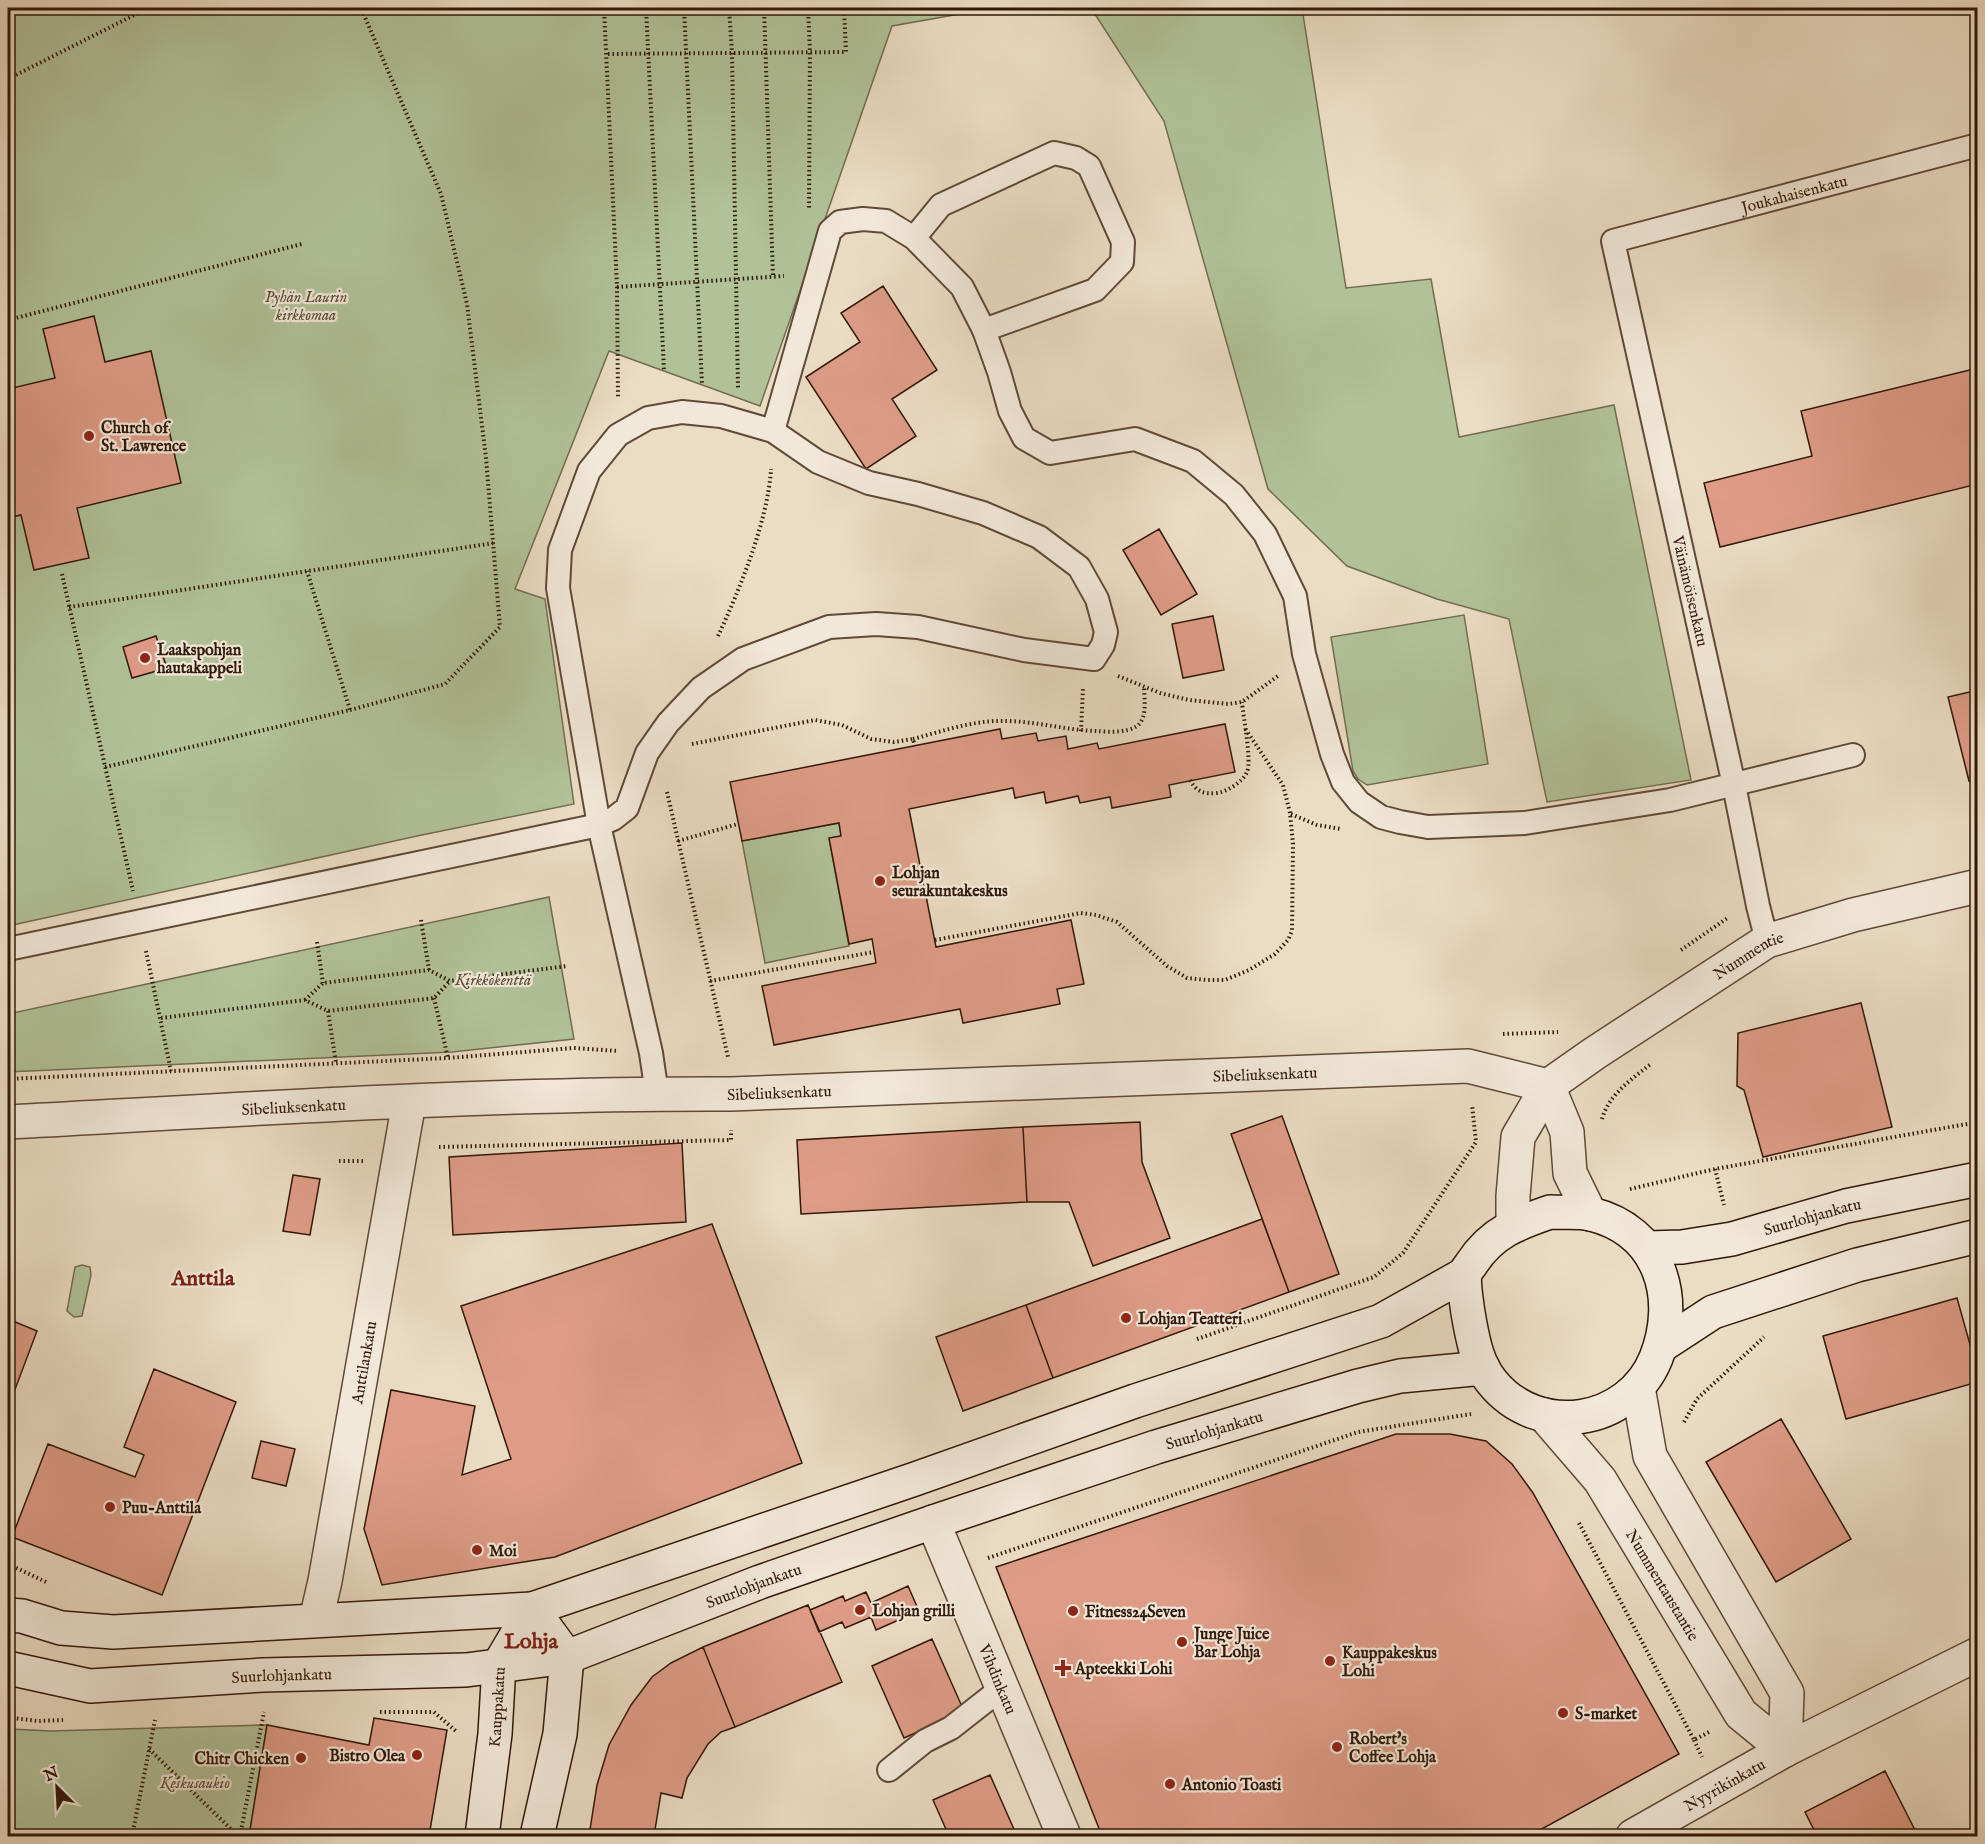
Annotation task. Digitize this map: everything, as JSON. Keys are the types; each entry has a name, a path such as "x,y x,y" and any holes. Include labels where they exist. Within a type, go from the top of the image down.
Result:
{"main road":[{"name":"Nummentie","path":"1513,1225 1518,1137 1548,1086 1767,941 1853,915 1977,886"},
{"name":"Sibeliuksenkatu","path":"8,1122 409,1102 657,1094 731,1094 1468,1066 1548,1086"},
{"path":"1548,1086 1567,1132 1570,1173 1590,1214"},
{"name":"Anttilankatu","path":"316,1620 325,1581 409,1102"},
{"name":"Suurlohjankatu","path":"1648,1248 1682,1247 1732,1239 1846,1206 1977,1179"},
{"path":"8,1615 22,1616 61,1628 113,1632 532,1609 1135,1401 1381,1321 1465,1274 1478,1254 1494,1238 1513,1225 1550,1212 1590,1214 1618,1224 1648,1248 1657,1265 1665,1291 1666,1318 1661,1346 1652,1367 1638,1387 1621,1402 1591,1415 1558,1418 1544,1416 1521,1407 1505,1396 1482,1368 1475,1350 1467,1311 1465,1274"},
{"path":"1661,1346 1713,1312 1857,1265 1977,1236"},
{"name":"Suurlohjankatu","path":"8,1668 90,1686 263,1675 466,1670 567,1657 760,1582 1156,1448 1358,1386 1400,1376 1482,1368"},
{"path":"1638,1387 1650,1456 1787,1693 1785,1750 1977,1654"},
{"name":"Nummentaustantie","path":"1544,1416 1600,1480 1741,1714 1785,1750"},
{"name":"Vihdinkatu","path":"933,1522 1064,1836"},
{"path":"532,1609 567,1657 560,1734 537,1836"},
{"name":"Kauppakatu","path":"482,1836 495,1734 499,1665 532,1609"},
{"name":"Nyyrikinkatu","path":"1632,1836 1785,1750"}],"lane":[{"name":"Joukahaisenkatu","path":"1613,241 1977,145"},
{"path":"914,238 941,205 1054,153 1076,158 1089,166 1123,242 1122,262 1095,290 984,330"},
{"path":"773,432 830,231 840,222 863,219 886,221 914,238 962,286 984,330 1010,411 1024,438 1050,453 1135,439 1193,461 1234,495 1265,534 1295,596 1304,654 1332,754 1343,782 1359,802 1381,817 1428,827 1525,823 1670,800 1853,755"},
{"name":"Väinämöisenkatu","path":"1613,241 1767,941"},
{"path":"8,949 599,825 613,819 627,808 647,753 668,723 701,688 743,659 829,627 876,624 918,627 1024,650 1094,659 1103,645 1106,632 1097,599 1079,567 1039,537 983,513 869,483 818,462 773,432 721,416 682,412 648,418 618,435 589,471 560,550 558,588 599,825 651,1053 657,1094"},
{"path":"889,1770 925,1741 951,1728 1002,1688"}],"path":[{"path":"8,79 147,8"},
{"path":"105,768 350,710 445,684 500,627 486,458 467,304 441,194 361,8"},
{"path":"604,8 608,54 617,286 618,435"},
{"path":"646,8 664,370"},
{"path":"684,8 702,385"},
{"path":"729,8 732,52 738,398"},
{"path":"764,8 773,277"},
{"path":"808,8 809,211"},
{"path":"608,54 846,52 844,8"},
{"path":"8,320 302,244"},
{"path":"617,286 736,280 793,273"},
{"path":"701,688 711,651 730,611 752,550 770,490 773,432"},
{"path":"69,607 494,543"},
{"path":"307,571 350,710"},
{"path":"62,574 135,898"},
{"path":"1081,731 1084,677 1094,659 1116,675 1160,693 1189,700 1228,704 1242,702 1304,654"},
{"path":"647,753 815,720 842,725 871,739 894,742 969,725 1004,721 1081,731 1110,732 1135,727 1142,721 1144,686"},
{"path":"1190,780 1196,790 1204,794 1222,793 1238,783 1247,772 1248,755 1242,702"},
{"path":"935,940 1081,913 1117,922 1167,966 1187,978 1225,980 1249,970 1275,954 1288,940 1292,931 1293,844 1290,813 1283,785 1244,727"},
{"path":"913,738 915,746"},
{"path":"339,1161 398,1162 438,1147 464,1145 731,1140 730,1065 678,841 738,824"},
{"path":"421,920 429,970"},
{"path":"317,942 323,983"},
{"path":"710,981 874,952"},
{"path":"305,1000 323,983 429,970 450,981 567,966"},
{"path":"152,978 171,1071"},
{"path":"160,1018 305,1000 328,1011 434,998 450,981"},
{"path":"434,998 448,1058"},
{"path":"328,1011 336,1063"},
{"path":"1599,1129 1605,1108 1622,1087 1653,1062"},
{"path":"1195,1340 1374,1278 1403,1253 1476,1142 1468,1066"},
{"path":"1629,1190 1715,1169 1977,1122"},
{"path":"1650,1456 1684,1439 1684,1419 1697,1399 1761,1338 1772,1334"},
{"path":"953,1570 1358,1432 1468,1413 1478,1417"},
{"path":"239,1836 264,1714"},
{"path":"132,1836 155,1717"},
{"path":"149,1749 239,1836"}],"green space":[{"name":"Pyhän Laurin kirkkomaa","path":"8,8 994,8 892,26 760,406 609,351 515,589 545,599 574,804 8,926"},
{"path":"1091,8 1302,8 1346,288 1431,279 1459,437 1614,405 1691,780 1547,802 1509,619 1437,599 1347,566 1268,489 1164,121"},
{"path":"1464,615 1488,764 1367,785 1358,779 1353,771 1331,637"},
{"path":"839,823 841,836 829,838 849,946 765,963 742,841"},
{"name":"Kirkkokenttä","path":"549,897 574,1039 452,1052 8,1072 8,1014"},
{"path":"82,1265 90,1267 91,1275 82,1316 74,1317 67,1311 75,1267"},
{"name":"Keskusaukio","path":"267,1725 249,1836 8,1836 8,1730 10,1729 50,1731"}],"building":[{"path":"1933,8 1978,8 1978,15"},
{"path":"883,286 937,370 892,399 916,436 866,469 806,377 860,342 841,313"},
{"name":"Church of St. Lawrence","path":"94,316 105,362 151,351 181,483 77,508 89,558 34,570 21,515 8,518 8,389 55,378 43,329"},
{"path":"1978,368 1978,484 1720,547 1704,483 1812,456 1801,411"},
{"path":"1159,529 1197,594 1161,615 1123,550"},
{"path":"1213,616 1224,670 1183,678 1172,624"},
{"name":"Laakspohjan hautakappeli","path":"156,636 167,668 132,678 123,647"},
{"path":"1978,690 1978,779 1969,781 1948,697"},
{"name":"Lohjan seurakuntakeskus","path":"1225,724 1235,772 1169,785 1171,797 1112,808 1110,797 1080,803 1078,796 1046,803 1044,792 1015,798 1013,788 909,809 936,947 1071,920 1084,984 1057,989 1060,1004 963,1023 960,1009 774,1045 762,986 876,963 872,939 849,944 829,838 841,836 839,823 742,841 730,782 1000,729 1002,739 1036,733 1038,741 1066,736 1068,749 1097,743 1099,749"},
{"path":"1861,1003 1892,1127 1763,1157 1744,1090 1737,1086 1738,1033"},
{"path":"1282,1116 1339,1274 1289,1292 1231,1134"},
{"path":"1140,1122 1142,1162 1170,1238 1093,1266 1069,1202 1027,1202 1023,1127"},
{"path":"1023,1127 1027,1202 801,1214 797,1140"},
{"path":"682,1143 686,1222 453,1235 449,1157"},
{"path":"293,1175 320,1179 310,1235 283,1231"},
{"path":"1262,1219 1289,1292 1053,1378 1026,1305"},
{"path":"712,1224 802,1463 555,1557 382,1585 364,1529 391,1390 475,1406 462,1475 511,1459 461,1306"},
{"path":"1957,1298 1978,1373 1978,1382 1846,1419 1823,1336"},
{"path":"1026,1305 1053,1378 963,1411 936,1337"},
{"path":"8,1319 37,1331 8,1408"},
{"name":"Puu-Anttila","path":"154,1369 236,1402 162,1595 12,1537 48,1444 135,1477 144,1455 124,1447"},
{"path":"1781,1419 1851,1539 1776,1582 1706,1462"},
{"name":"Kauppakeskus Lohi","path":"1396,1434 1450,1434 1486,1441 1512,1464 1533,1493 1679,1754 1529,1836 1102,1836 996,1567"},
{"path":"261,1441 295,1449 286,1486 252,1478"},
{"path":"908,1586 919,1611 876,1630 871,1617 845,1628 842,1622 819,1632 810,1610 843,1596 845,1601 866,1592 871,1603"},
{"path":"808,1605 842,1682 735,1727 703,1647"},
{"path":"932,1639 964,1711 904,1738 872,1666"},
{"path":"703,1647 735,1727 721,1732 708,1744 687,1778 682,1798 661,1793 654,1836 589,1836 597,1785 609,1745 631,1705 652,1677 671,1663"},
{"path":"374,1718 447,1730 429,1836 249,1836 267,1725 369,1745"},
{"path":"1885,1771 1918,1836 1817,1836 1805,1812"},
{"path":"990,1775 1017,1836 949,1836 933,1800"}],"place":[{"name":"Church of St. Lawrence","path":"89,436"},
{"name":"Laakspohjan hautakappeli","path":"145,658"},
{"name":"Lohjan seurakuntakeskus","path":"880,881"},
{"name":"Lohjan Teatteri","path":"1126,1318"},
{"name":"Puu-Anttila","path":"110,1507"},
{"name":"Moi","path":"477,1550"},
{"name":"Lohjan grilli","path":"860,1610"},
{"name":"Fitness24Seven","path":"1073,1611"},
{"name":"Junge Juice Bar Lohja","path":"1182,1642"},
{"name":"Kauppakeskus Lohi","path":"1330,1661"},
{"name":"Apteekki Lohi","path":"1063,1668"},
{"name":"S-market","path":"1563,1713"},
{"name":"Robert's Coffee Lohja","path":"1337,1747"},
{"name":"Bistro Olea","path":"417,1755"},
{"name":"Chitr Chicken","path":"301,1758"},
{"name":"Antonio Toasti","path":"1170,1784"}],"district":[{"name":"Anttila","path":"203,1277"},
{"name":"Lohja","path":"531,1640"}]}
